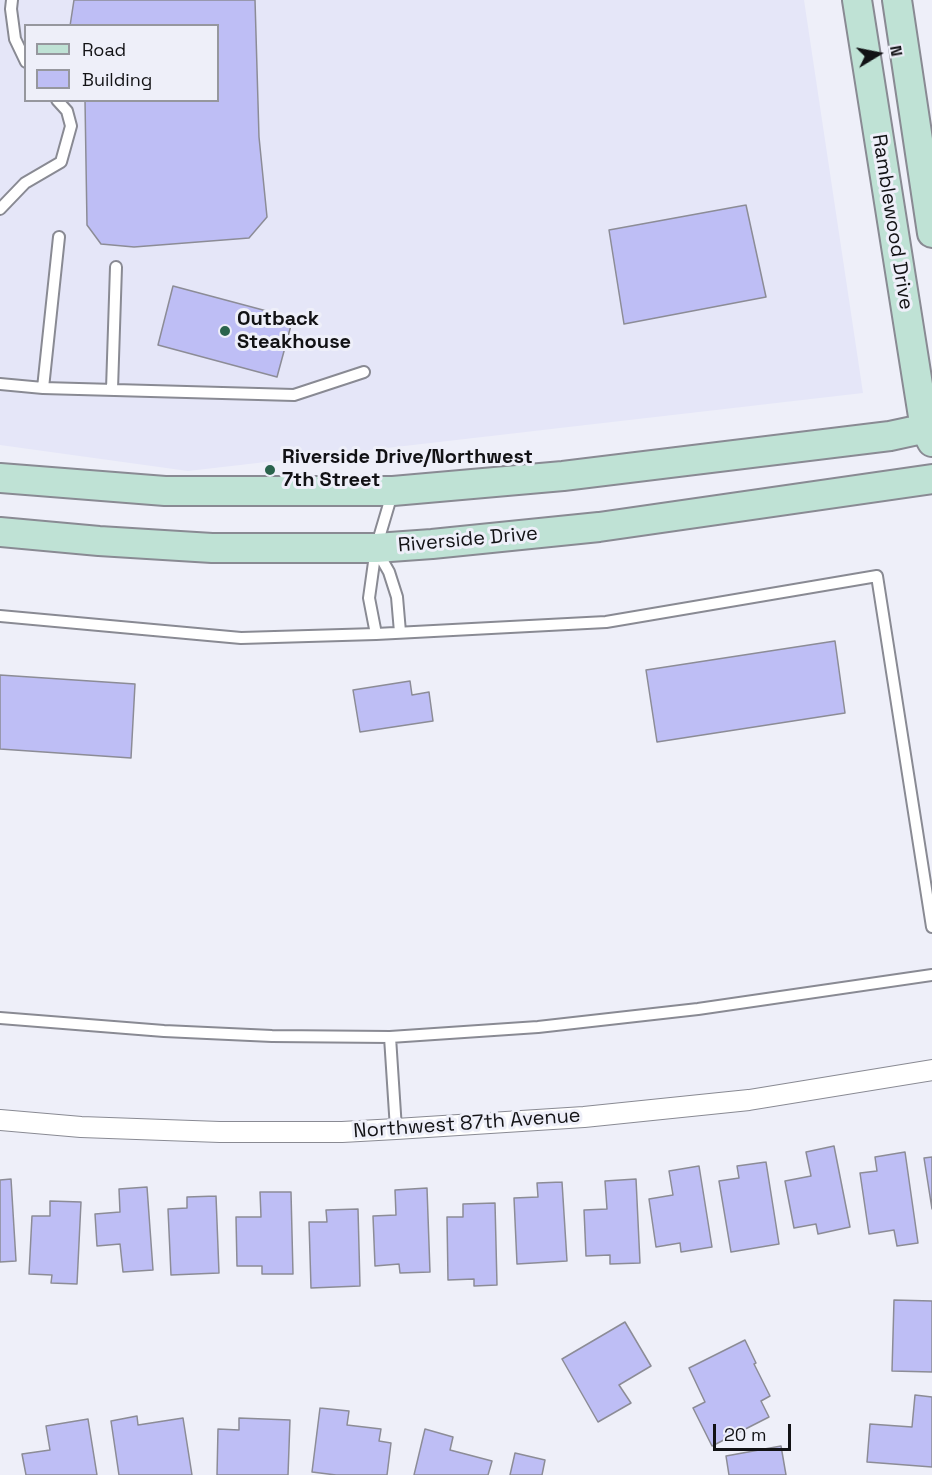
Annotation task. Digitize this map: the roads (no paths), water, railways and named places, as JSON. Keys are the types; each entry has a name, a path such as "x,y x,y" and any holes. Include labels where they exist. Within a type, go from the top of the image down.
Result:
{"street":[{"name":"Ramblewood Drive","path":"857,0 930,433"},
{"name":"Ramblewood Drive","path":"897,0 932,233"},
{"path":"0,478 165,491 393,491 562,476 930,433"},
{"name":"Riverside Drive","path":"0,532 213,548 376,548 599,527 932,478"},
{"name":"Northwest 87th Avenue","path":"0,1120 81,1127 220,1132 342,1132 584,1117 749,1100 932,1070"}],"lane":[{"path":"12,0 15,39 24,58"},
{"path":"0,209 25,183 61,162 71,126 67,111 59,102"},
{"path":"43,388 59,237"},
{"path":"112,389 116,267"},
{"path":"0,384 43,388 294,395 364,372"},
{"path":"376,634 369,598 376,548 393,491"},
{"path":"376,548 397,597 400,632"},
{"path":"0,616 241,638 376,634 606,622 877,576 932,927"},
{"path":"0,1018 164,1031 272,1036 390,1037 538,1027 698,1010 932,975"},
{"path":"390,1037 396,1129"}],"place":[{"name":"Outback Steakhouse","path":"225,331"},
{"name":"Riverside Drive/Northwest 7th Street","path":"270,470"}]}
